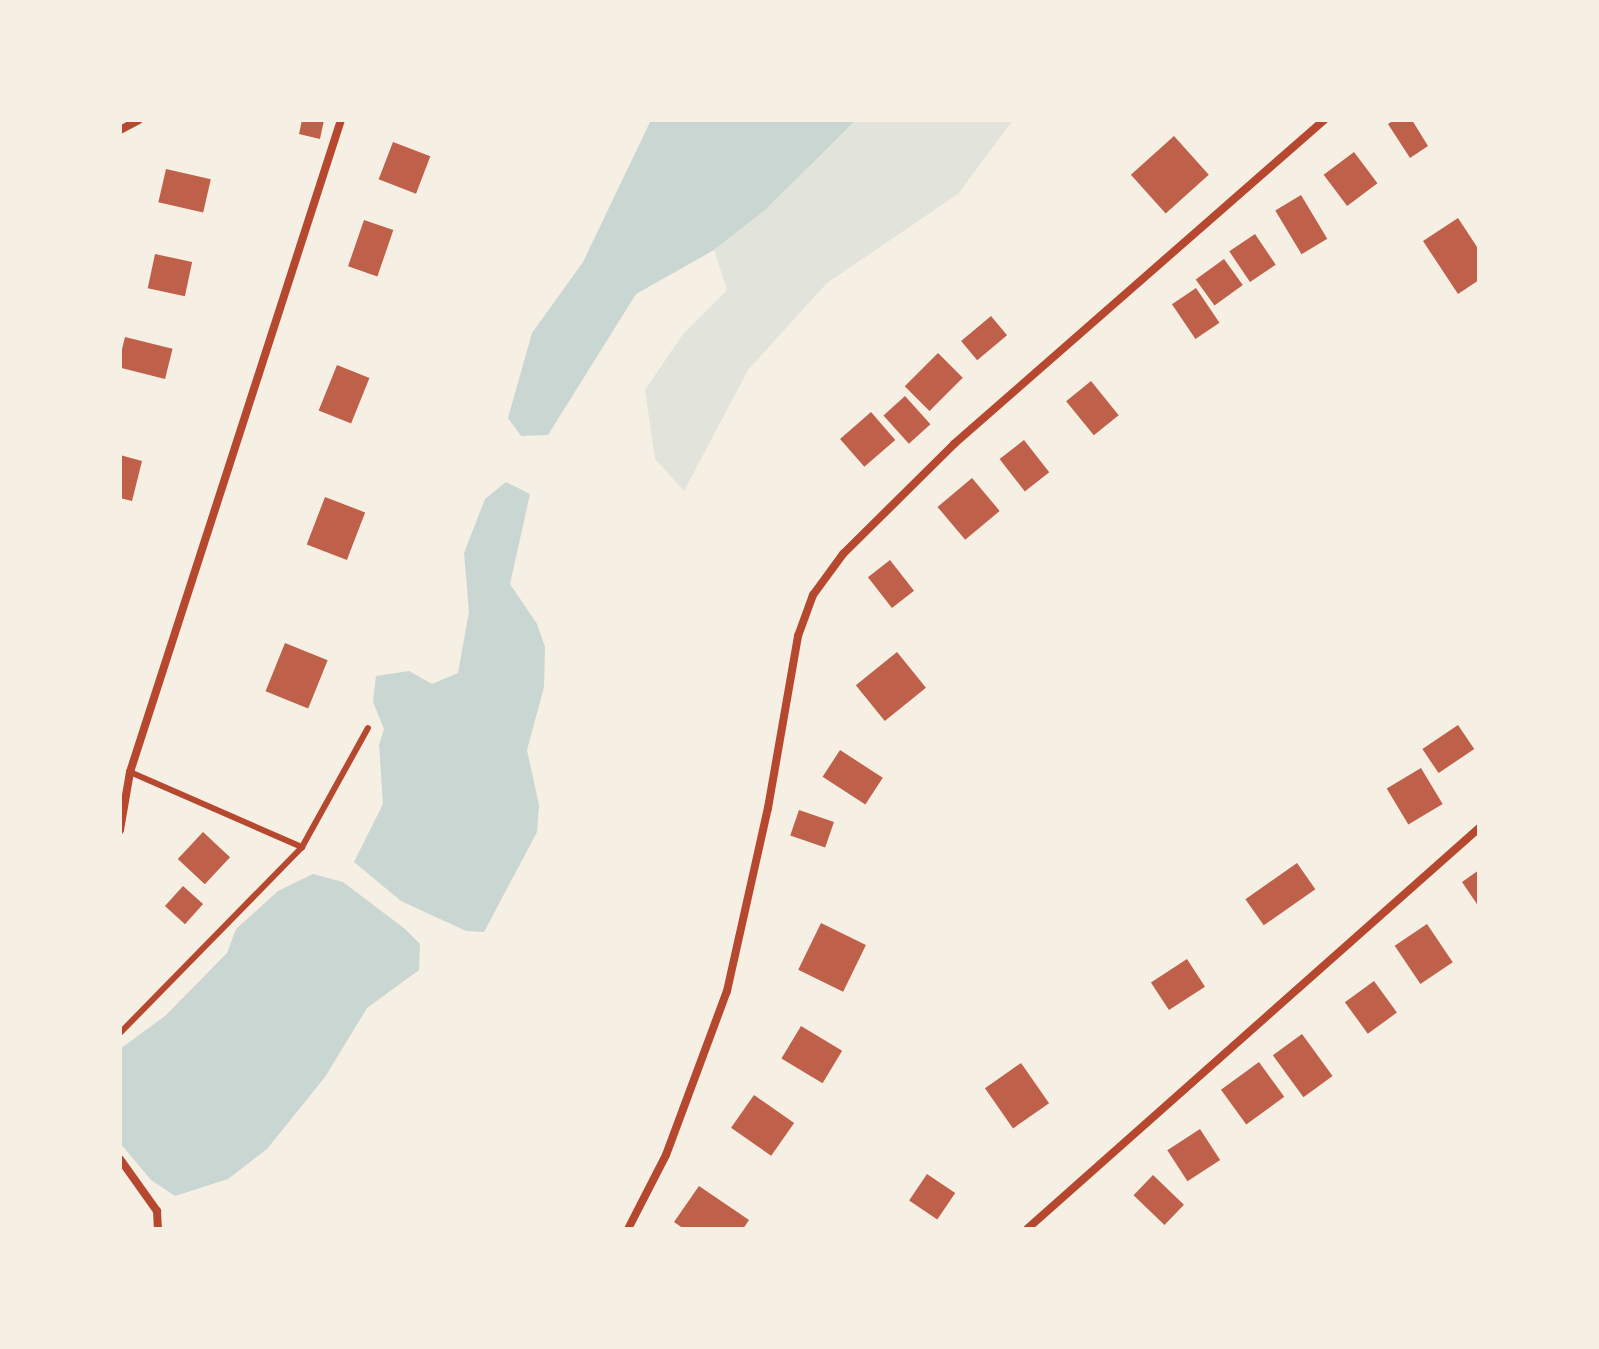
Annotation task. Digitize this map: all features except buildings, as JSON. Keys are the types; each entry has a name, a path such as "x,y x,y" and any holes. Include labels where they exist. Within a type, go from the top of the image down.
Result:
{"street":[{"path":"120,130 139,120"},
{"path":"120,830 130,772 341,120"},
{"path":"628,1229 666,1155 727,991 768,808 798,636 813,595 843,554 954,444 1324,120"},
{"path":"1027,1229 1479,828"},
{"path":"120,1159 157,1211 158,1229"}],"lane":[{"path":"120,1033 302,847 368,728"},
{"path":"130,772 302,847"}],"shaded area":[{"path":"651,120 856,120 765,210 714,250 636,294 548,435 521,436 508,418 532,333 583,262"},
{"path":"856,120 1013,120 958,194 827,283 748,370 684,491 655,459 645,390 683,334 727,290 714,250 765,210"},
{"path":"506,482 530,494 510,584 537,624 545,647 544,687 527,750 539,805 537,832 484,932 466,931 401,901 354,862 383,804 379,745 384,729 373,702 376,676 409,671 432,684 458,673 469,612 464,553 485,499"},
{"path":"313,874 343,882 405,929 420,944 419,970 367,1008 325,1077 267,1149 228,1179 175,1196 151,1180 120,1143 120,1049 165,1016 227,953 236,929 278,891"}]}
